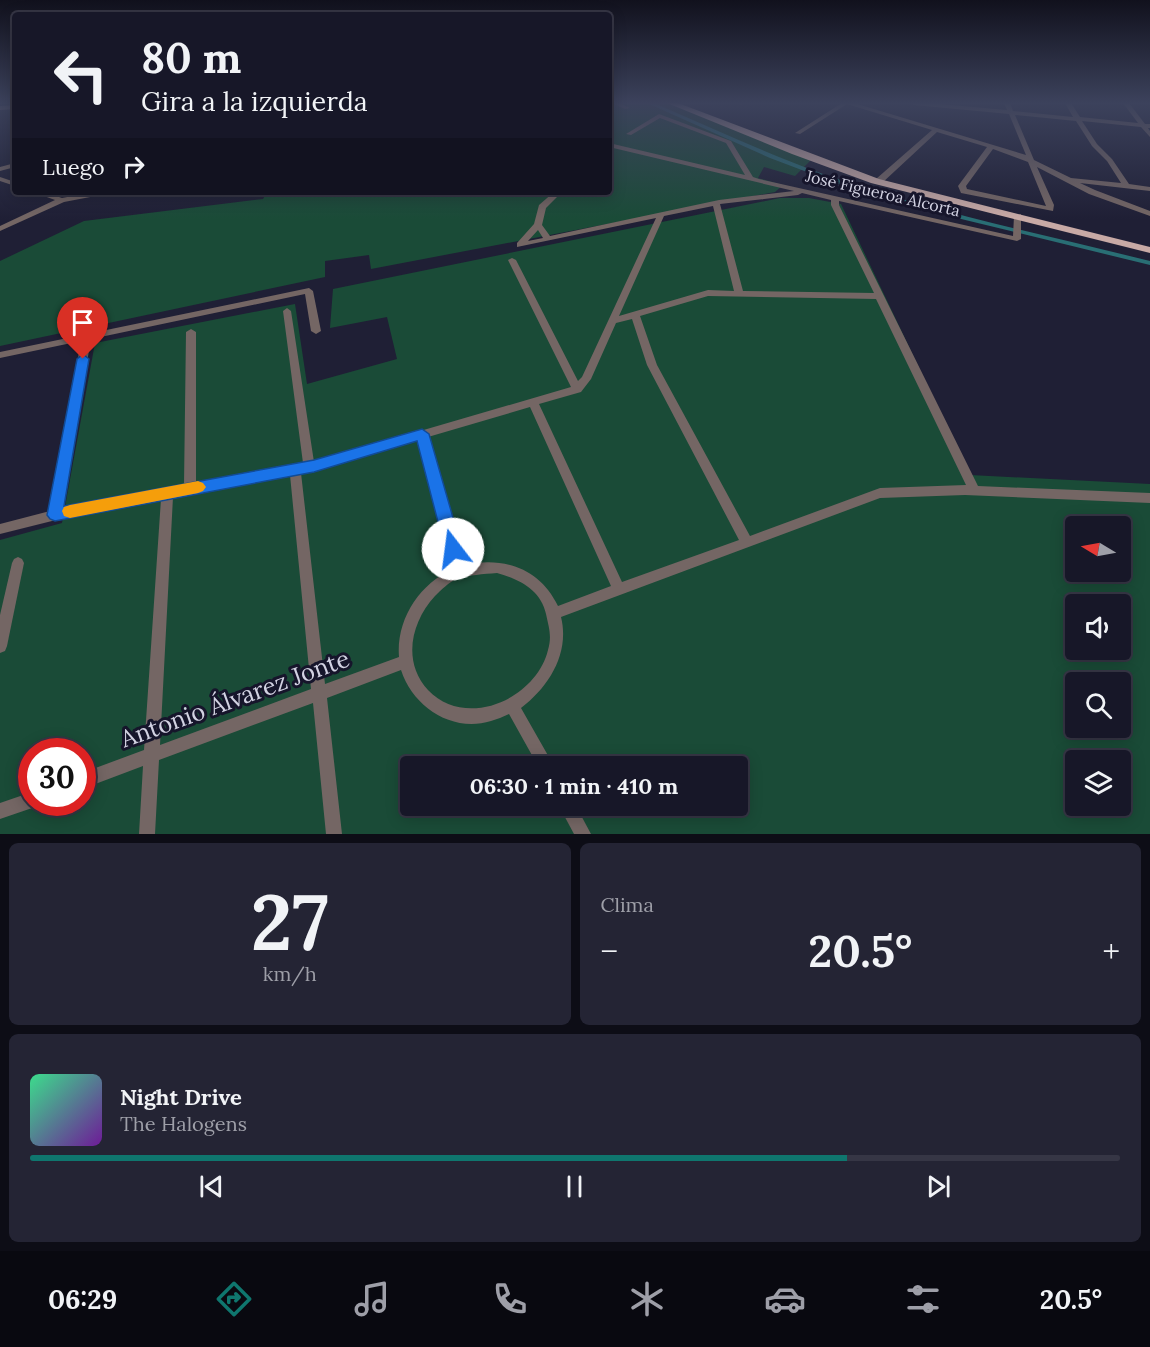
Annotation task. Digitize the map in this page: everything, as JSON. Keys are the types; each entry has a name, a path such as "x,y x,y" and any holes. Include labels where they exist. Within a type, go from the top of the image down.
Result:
{"main road":[{"path":"770,142 875,181 1150,248"},
{"path":"777,142 879,181 1018,217"}],"street":[{"path":"727,142 732,145 750,178"},
{"path":"879,181 923,142"},
{"path":"975,142 1031,161 1092,192 1150,214"},
{"path":"991,147 962,186 964,191 1050,209 1023,142"},
{"path":"1092,142 1110,160 1126,186"},
{"name":"José Figueroa Alcorta","path":"612,146 1017,239 1018,217"},
{"path":"1065,179 1150,189"},
{"path":"555,195 542,207 538,225 520,245 716,203 810,192"},
{"path":"46,195 62,200"},
{"path":"0,229 62,200 90,195"},
{"path":"835,198 835,205 975,491"},
{"path":"716,203 739,293"},
{"path":"0,529 55,515 309,467 577,389 586,379 614,321 661,215"},
{"path":"538,225 548,239"},
{"path":"512,260 577,389"},
{"path":"0,355 309,291 316,331"},
{"path":"614,321 708,293 880,296"},
{"path":"287,311 309,467"},
{"path":"635,315 652,365 747,542"},
{"path":"190,489 191,332"},
{"path":"55,515 87,336"},
{"path":"533,402 619,590"},
{"path":"422,434 460,573"},
{"path":"295,470 334,834"},
{"path":"553,614 880,493 975,491 1150,498"},
{"path":"147,834 167,493"},
{"path":"0,646 18,563"},
{"path":"497,567 519,574 538,587 551,606 553,614 557,628 555,653 545,676 527,697 504,711 478,717 452,714 429,703 413,684 405,662 405,636 414,612 429,591 450,576 473,568 497,567"},
{"name":"Antonio Álvarez Jonte","path":"96,776 405,662"},
{"path":"512,706 540,756"},
{"path":"0,811 18,805"},
{"path":"573,816 583,834"}],"green space":[{"path":"612,142 766,142 811,160 795,176 764,167 758,178 783,185 775,192 371,269 369,255 325,261 325,277 0,346 0,261 84,221 263,199 265,195 612,195"},
{"path":"780,198 809,198 841,204 970,475 1150,484 1150,834 0,834 0,540 62,523 95,343 295,304 307,384 397,359 387,317 330,328 333,289"}],"waterway":[{"path":"738,142 822,176 884,196 1150,263"}],"slow traffic":[{"path":"70,511 198,487"}],"route":[{"path":"83,359 55,515 314,466 422,434 453,549"}]}
